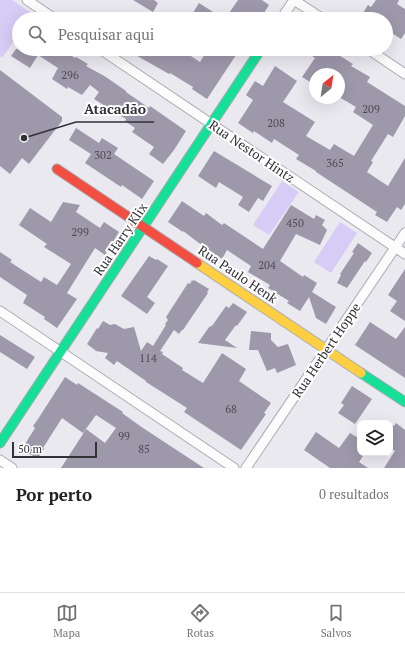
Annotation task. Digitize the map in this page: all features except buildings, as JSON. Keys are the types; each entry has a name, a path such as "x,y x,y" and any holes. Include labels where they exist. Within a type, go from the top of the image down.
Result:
{"street":[{"path":"27,0 45,12"},
{"path":"286,12 294,0 312,12"},
{"name":"Rua Nestor Hintz","path":"110,56 405,254"},
{"name":"Rua Harry Klix","path":"0,443 257,56"},
{"path":"378,56 405,74"},
{"name":"Rua Paulo Henk","path":"57,169 405,402"},
{"name":"Rua Herbert Hoppe","path":"246,468 405,233"},
{"path":"0,311 234,468"},
{"path":"0,460 12,468"}],"shaded area":[{"path":"0,0 12,0 30,12 12,12 12,44 2,58 0,56"},
{"path":"282,181 299,192 269,235 253,225"},
{"path":"340,222 357,233 331,273 314,262"}],"traffic: fast":[{"path":"0,443 256,56"},
{"path":"361,373 405,402"}],"traffic: slow":[{"path":"197,263 361,373"}],"traffic: jam":[{"path":"57,169 197,263"}],"place":[{"name":"Atacadão","path":"24,138"}]}
